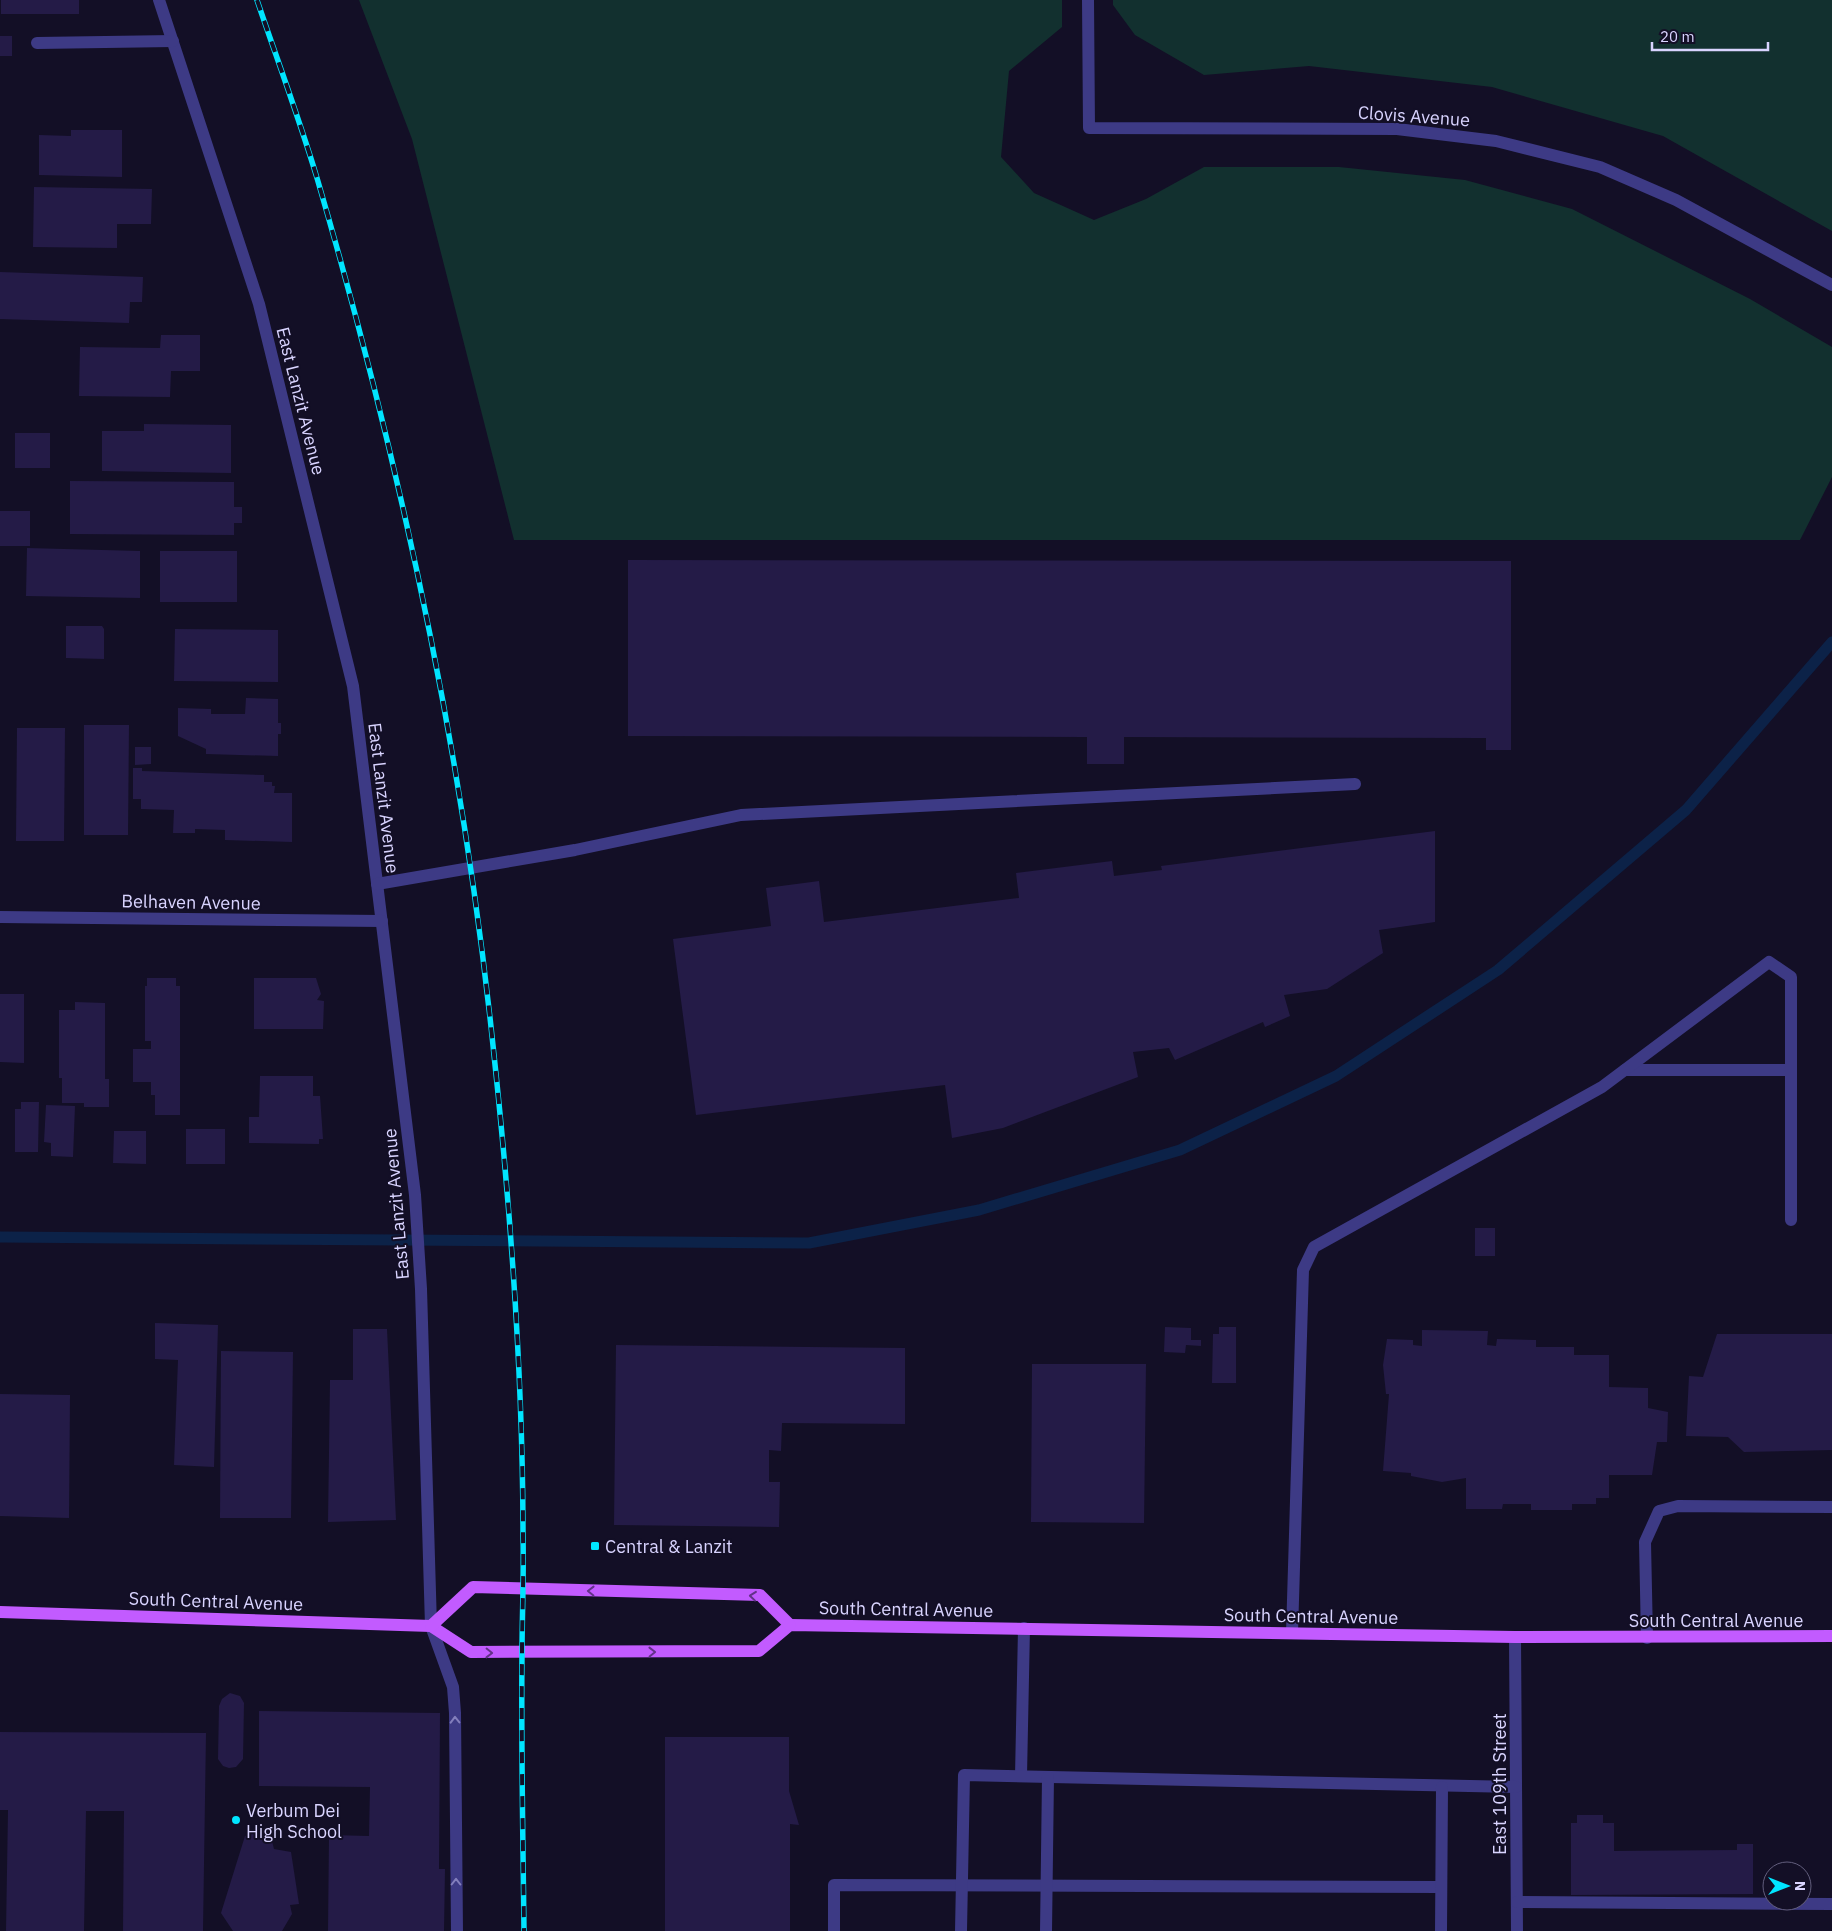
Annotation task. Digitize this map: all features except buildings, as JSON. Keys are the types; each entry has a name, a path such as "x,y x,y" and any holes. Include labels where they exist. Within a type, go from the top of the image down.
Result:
{"main road":[{"path":"473,1587 760,1595 790,1625 758,1651 532,1653 471,1652 431,1626 473,1587"},
{"name":"South Central Avenue","path":"0,1612 431,1626"},
{"name":"South Central Avenue","path":"790,1625 1515,1637 1832,1636"}],"street":[{"name":"East Lanzit Avenue","path":"159,0 260,304 353,686 415,1195 421,1289 431,1626 453,1687 455,1713 457,1931"},
{"name":"Clovis Avenue","path":"1088,0 1089,128 1397,129 1496,140 1600,167 1626,178 1676,200 1832,285"},
{"path":"37,43 173,41"},
{"path":"377,884 575,850 741,815 1356,784"},
{"name":"Belhaven Avenue","path":"0,917 382,922"},
{"path":"1292,1633 1303,1270 1314,1247 1602,1087 1769,962 1791,977 1791,1220"},
{"path":"1625,1070 1791,1070"},
{"path":"1647,1638 1645,1542 1659,1511 1678,1506 1832,1507"},
{"path":"1021,1776 1024,1628"},
{"name":"East 109th Street","path":"1515,1637 1517,1931"},
{"path":"962,1931 964,1775 1442,1787 1516,1787"},
{"path":"1046,1931 1048,1777"},
{"path":"1441,1931 1442,1787"},
{"path":"834,1931 834,1885 1441,1886"},
{"path":"1517,1902 1832,1904"}],"green space":[{"path":"359,0 1062,0 1062,27 1009,71 1001,157 1034,193 1094,220 1146,199 1204,167 1339,167 1465,180 1572,209 1750,299 1832,347 1832,477 1800,540 514,540 412,139"},
{"path":"1113,0 1832,0 1832,231 1663,136 1492,87 1309,66 1204,75 1135,35 1113,5"}],"waterway":[{"path":"0,1237 809,1243 979,1210 1180,1150 1336,1076 1498,970 1686,810 1832,642"}],"railway":[{"path":"257,0 317,178 375,389 424,603 445,710 479,927 492,1036 510,1223 521,1411 524,1931"}],"place":[{"name":"Central & Lanzit","path":"595,1546"},
{"name":"Verbum Dei High School","path":"236,1820"}]}
